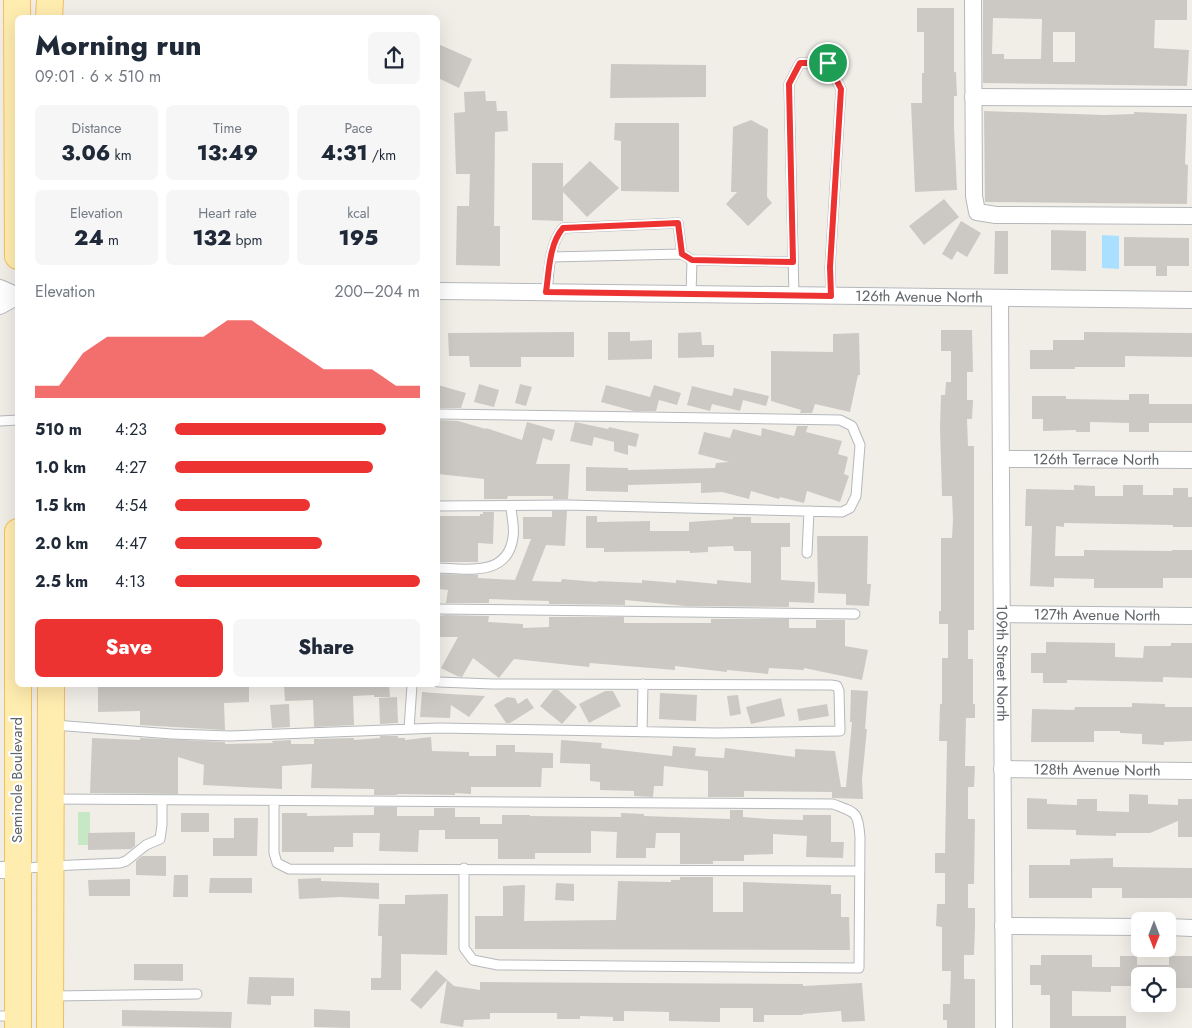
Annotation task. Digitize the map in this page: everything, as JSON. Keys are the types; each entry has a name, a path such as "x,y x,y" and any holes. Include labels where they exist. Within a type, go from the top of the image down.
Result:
{"main road":[{"path":"15,162 13,99 8,45 17,0"},
{"path":"50,0 50,15"},
{"name":"Seminole Boulevard","path":"13,557 15,614"},
{"name":"Seminole Boulevard","path":"12,1020 8,870 15,687"},
{"path":"50,1028 51,687"}],"street":[{"path":"973,0 974,196 977,212 996,215 1192,216"},
{"path":"973,98 1192,98"},
{"path":"0,288 15,295"},
{"name":"126th Avenue North","path":"440,291 1192,300"},
{"path":"0,306 15,298"},
{"name":"109th Street North","path":"1000,299 1004,1028"},
{"name":"126th Terrace North","path":"1001,459 1192,460"},
{"name":"127th Avenue North","path":"1002,614 1192,616"},
{"path":"0,640 15,641"},
{"name":"128th Avenue North","path":"1002,769 1192,771"},
{"path":"1003,926 1131,927"},
{"path":"1176,927 1192,928"}],"lane":[{"path":"794,296 789,84 800,63 828,63 841,89 830,267 831,296"},
{"path":"546,292 551,257 559,233 563,228 678,223 682,254"},
{"path":"551,257 682,254 692,260 793,262"},
{"path":"691,294 692,260"},
{"path":"440,414 840,420 852,426 860,445 856,496 850,508 842,512 568,505 440,506"},
{"path":"0,420 15,420"},
{"path":"440,568 486,569 498,563 508,554 513,536 511,506"},
{"path":"806,553 810,511"},
{"path":"440,610 855,614"},
{"path":"51,725 172,734 230,736 440,728 642,732 840,731 840,691 837,686 831,685 493,684 440,682"},
{"path":"642,732 644,684"},
{"path":"409,729 412,687"},
{"path":"50,799 833,804 851,811 859,820 859,968 498,965 473,960 464,948 464,868"},
{"path":"8,870 120,863 126,861 146,845 160,839 162,800"},
{"path":"274,801 274,853 277,864 290,869 860,870"},
{"path":"50,996 197,994"}],"green space":[{"path":"78,812 90,812 90,845 78,845"}],"water":[{"path":"1102,235 1119,236 1119,269 1102,268"}],"building":[{"path":"983,0 1187,0 1187,20 1155,20 1154,48 1189,50 1187,86 983,83","holes":["993,18 1042,19 1041,59 1004,59 1004,54 992,54","1053,32 1075,32 1075,62 1053,62"]},
{"path":"917,8 954,8 954,72 956,72 957,96 954,96 954,128 957,190 915,192 911,103 922,103 922,73 924,73 924,32 917,32"},
{"path":"440,45 472,59 459,88 440,79"},
{"path":"611,64 706,65 706,97 610,98"},
{"path":"485,91 486,101 496,101 497,111 507,111 508,131 495,132 494,226 500,226 500,266 456,265 457,206 469,206 470,174 456,174 454,113 465,112 464,92"},
{"path":"984,111 1104,115 1134,114 1134,112 1187,114 1185,164 1188,165 1187,204 985,202"},
{"path":"751,120 768,129 767,197 772,203 748,226 726,204 737,192 731,192 733,127"},
{"path":"615,123 679,123 679,192 621,191 621,141 614,140"},
{"path":"590,161 619,188 587,217 563,192 563,221 532,220 532,163 563,163 563,187"},
{"path":"944,199 959,217 924,245 909,226"},
{"path":"961,221 981,233 967,257 957,251 952,260 942,254"},
{"path":"1051,230 1086,231 1086,271 1051,270"},
{"path":"995,231 1008,231 1008,274 994,274"},
{"path":"1124,237 1189,238 1189,266 1167,266 1167,276 1156,276 1156,266 1124,266"},
{"path":"941,330 972,330 973,372 967,372 967,400 973,400 972,419 967,419 968,446 974,446 974,630 968,630 968,659 973,659 973,704 975,704 975,718 966,718 965,766 975,766 974,787 968,787 968,819 975,819 974,884 968,884 968,908 975,908 975,927 974,955 964,955 964,979 975,979 975,1028 947,1028 947,1020 943,1020 943,1004 950,1004 951,971 942,971 942,927 936,926 937,904 945,904 945,873 935,873 935,853 945,853 947,741 939,741 940,704 942,704 942,658 948,658 948,624 939,624 939,611 941,611 941,538 952,538 953,519 952,496 942,496 941,395 945,395 946,382 951,382 951,351 941,351"},
{"path":"574,332 574,357 521,357 521,367 470,367 469,356 449,356 448,333"},
{"path":"608,332 630,332 630,341 652,340 652,359 608,360"},
{"path":"701,332 702,345 714,345 714,357 678,358 678,333"},
{"path":"1084,332 1192,333 1192,357 1125,356 1125,367 1030,369 1030,350 1053,350 1053,340 1084,340"},
{"path":"859,333 860,375 858,375 850,412 815,404 812,413 800,413 801,410 771,401 771,351 833,352 833,334"},
{"path":"479,384 499,390 494,407 474,402"},
{"path":"520,384 532,387 526,406 515,403"},
{"path":"606,385 650,397 654,385 681,393 677,405 659,400 656,411 634,411 601,402"},
{"path":"440,386 466,393 461,408 440,408"},
{"path":"692,386 732,396 734,388 769,396 766,406 743,400 740,411 712,404 710,411 687,405"},
{"path":"1129,394 1149,394 1149,404 1192,404 1192,423 1149,423 1149,432 1129,432 1129,423 1090,422 1090,432 1076,432 1076,430 1043,431 1043,419 1032,419 1032,396 1066,396 1066,399 1129,400"},
{"path":"440,420 458,421 522,440 527,422 555,430 552,441 543,438 536,464 570,464 568,499 553,499 553,496 508,496 507,499 484,499 484,479 440,474"},
{"path":"575,422 639,434 636,447 628,445 628,455 614,451 614,442 594,437 592,446 570,441"},
{"path":"797,426 808,426 806,432 842,441 838,454 848,457 844,474 849,476 840,502 807,491 804,503 780,497 779,499 751,491 749,499 722,492 701,493 701,483 628,485 628,492 586,491 586,467 628,468 628,470 715,468 716,463 729,462 698,454 704,432 730,438 733,429 761,436 762,428 794,436"},
{"path":"1074,485 1095,486 1095,496 1123,496 1123,485 1143,485 1143,495 1173,495 1173,488 1188,488 1188,497 1192,497 1192,527 1064,523 1064,527 1056,526 1055,556 1084,556 1084,550 1192,550 1192,578 1163,578 1163,588 1094,588 1094,579 1054,578 1054,587 1030,586 1032,526 1025,526 1026,489 1074,490"},
{"path":"552,511 567,511 565,546 546,545 532,581 561,582 562,579 642,583 642,580 676,583 676,580 717,584 717,580 751,583 751,551 734,551 733,546 708,547 708,552 690,553 690,551 604,552 604,548 586,548 586,516 597,516 597,522 650,521 650,531 689,531 689,522 733,519 733,517 751,517 751,523 790,523 790,547 781,547 781,580 815,582 814,603 789,602 789,607 686,606 625,600 625,605 549,604 549,601 489,599 489,603 446,603 448,590 440,589 440,574 478,575 478,578 515,580 531,539 523,539 523,517 552,517"},
{"path":"483,512 494,512 493,544 478,543 478,562 440,562 440,516 480,516 480,514 483,514"},
{"path":"817,536 868,536 867,584 871,584 869,606 846,605 846,594 818,593"},
{"path":"440,616 489,616 488,622 523,624 523,628 549,627 549,617 624,617 624,623 711,623 711,619 789,619 789,628 816,628 816,620 845,620 845,646 868,650 862,680 804,668 804,670 769,668 768,674 727,670 727,672 675,666 675,670 590,663 589,667 514,659 499,678 473,658 462,677 441,668 458,637 440,637"},
{"path":"1046,642 1115,643 1115,657 1143,658 1144,646 1171,646 1171,643 1192,643 1192,678 1163,677 1163,682 1067,680 1067,683 1043,683 1043,673 1031,673 1031,653 1046,653"},
{"path":"98,687 249,687 249,702 224,703 225,730 140,725 140,711 98,712"},
{"path":"284,687 389,687 390,697 374,697 374,695 353,696 354,725 314,727 313,700 285,701"},
{"path":"553,690 558,690 577,707 562,724 540,706"},
{"path":"851,690 868,691 865,729 867,729 862,779 863,799 832,798 832,792 744,791 744,797 708,797 708,771 664,766 663,786 654,786 653,797 634,796 634,791 600,790 600,782 590,781 590,764 560,763 561,740 602,743 601,748 672,756 673,746 696,748 695,756 724,758 725,748 795,757 795,749 835,751 841,787 846,787 852,722 850,722"},
{"path":"605,691 613,691 621,706 589,723 579,704"},
{"path":"422,692 485,696 469,717 451,705 450,718 420,717"},
{"path":"660,693 697,695 696,721 659,719"},
{"path":"738,695 741,714 730,716 727,696"},
{"path":"397,697 398,723 380,724 379,698"},
{"path":"507,697 515,698 518,704 527,698 534,708 510,723 506,723 494,705"},
{"path":"781,698 785,716 751,724 746,707"},
{"path":"1132,703 1165,704 1165,707 1192,707 1192,741 1164,742 1164,745 1142,744 1142,734 1120,733 1120,731 1094,731 1094,742 1031,742 1032,709 1074,710 1075,707 1132,707"},
{"path":"289,704 290,727 272,728 270,705"},
{"path":"827,704 829,716 799,721 797,709"},
{"path":"380,736 398,736 398,738 405,738 405,740 431,737 432,751 469,752 469,756 496,756 496,745 515,745 515,752 553,753 553,768 542,768 541,787 471,787 471,794 455,793 455,795 374,795 374,789 311,788 312,764 282,766 282,789 203,785 204,765 178,757 178,794 90,793 92,738 140,740 140,738 225,742 225,744 273,743 272,741 291,740 291,744 314,744 314,739 354,738 354,740 380,738"},
{"path":"1129,794 1148,795 1148,804 1178,805 1178,799 1192,799 1192,837 1178,837 1178,821 1150,833 1116,833 1116,836 1076,835 1076,830 1027,829 1027,798 1047,799 1047,804 1077,805 1077,799 1097,799 1097,811 1129,812"},
{"path":"374,807 397,807 397,816 434,816 434,808 455,808 455,817 480,817 480,824 502,824 502,815 621,817 621,813 644,814 644,816 730,819 730,810 743,810 743,817 803,820 803,815 831,815 831,842 844,842 843,858 806,857 807,836 773,834 773,854 744,855 744,861 713,861 713,864 680,864 680,833 656,833 655,848 646,848 646,858 616,858 617,832 591,831 591,853 535,853 535,859 498,859 498,839 445,839 445,830 419,830 418,852 379,851 380,833 353,833 353,847 334,847 334,852 282,852 282,813 307,813 307,816 374,815"},
{"path":"181,813 209,813 209,832 181,832"},
{"path":"234,818 258,818 257,856 213,856 213,838 234,838"},
{"path":"135,832 135,846 131,849 88,850 88,833"},
{"path":"142,856 166,856 166,876 136,875 136,861"},
{"path":"1113,858 1113,867 1192,868 1192,898 1122,898 1122,888 1092,888 1092,898 1029,898 1029,865 1070,865 1070,859"},
{"path":"174,875 188,875 188,897 173,897"},
{"path":"680,877 713,877 713,912 743,912 743,882 831,885 831,894 841,894 841,917 849,917 850,950 475,949 475,916 503,916 503,886 525,885 524,921 616,920 618,881 671,882 671,880 680,880"},
{"path":"210,878 252,878 252,893 209,893"},
{"path":"321,878 321,881 379,883 379,899 340,897 299,899 298,879"},
{"path":"130,879 130,896 89,896 88,880"},
{"path":"556,883 574,884 574,901 555,900"},
{"path":"448,894 447,955 401,954 401,990 371,990 371,978 381,978 382,936 378,936 379,904 405,904 405,895"},
{"path":"1041,955 1092,955 1092,967 1120,967 1120,956 1137,958 1137,965 1169,965 1169,958 1192,956 1192,988 1176,988 1176,967 1131,967 1131,986 1111,986 1111,992 1072,991 1072,1016 1126,1016 1126,1028 1050,1028 1050,995 1041,995 1041,985 1030,985 1030,965 1041,965"},
{"path":"134,964 183,964 183,981 134,980"},
{"path":"436,970 454,986 480,990 480,982 803,984 803,986 862,983 865,1021 842,1022 841,1011 803,1015 764,1015 764,1022 753,1022 753,1008 720,1008 720,1022 669,1021 669,1012 624,1011 624,1021 613,1021 613,1017 580,1016 580,1019 557,1019 557,1013 490,1013 490,1019 464,1020 463,1027 440,1023 447,980 421,1009 410,1000"},
{"path":"249,977 294,978 294,996 271,996 271,1005 247,1004"},
{"path":"314,1009 350,1011 350,1028 314,1027"},
{"path":"122,1010 232,1012 231,1028 122,1026"}],"route":[{"path":"800,63 828,63 841,89 830,267 831,296 546,292 551,257 559,233 563,228 678,223 682,254 692,260 793,262 789,84 800,63"}]}
